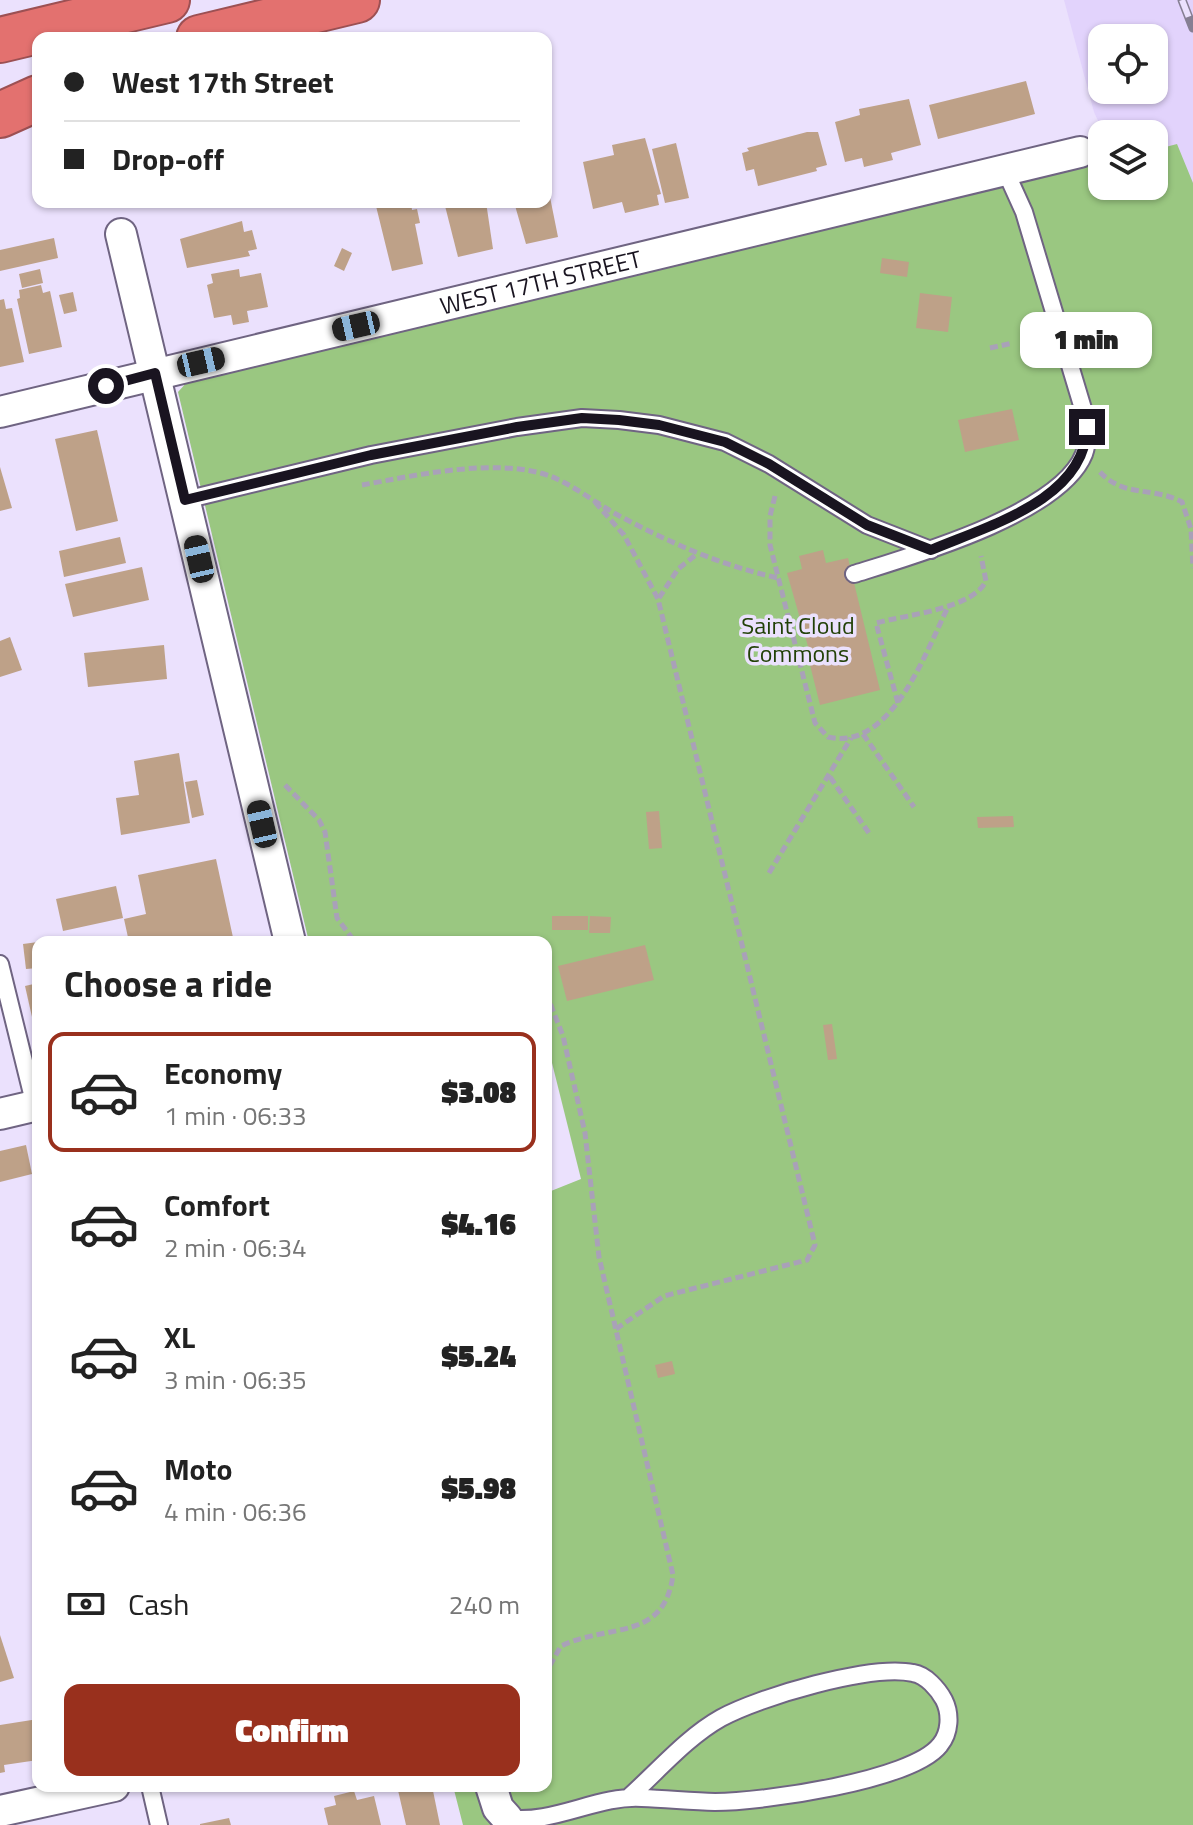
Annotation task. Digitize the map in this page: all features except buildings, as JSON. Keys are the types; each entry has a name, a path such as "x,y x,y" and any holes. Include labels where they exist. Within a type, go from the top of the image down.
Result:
{"highway":[{"path":"33,32 167,0"},
{"path":"224,32 357,0"},
{"path":"0,40 32,32"},
{"path":"0,86 32,78"},
{"path":"0,115 32,101"}],"street":[{"name":"WEST 17TH STREET","path":"0,412 1080,152"},
{"path":"121,234 289,936"},
{"path":"0,1114 32,1111"},
{"path":"0,1811 87,1792"},
{"path":"493,1792 498,1808 507,1818"}],"lane":[{"path":"854,574 931,550 1031,505 1055,489 1084,453 1087,427 1084,412 1024,212 1005,170"},
{"path":"185,500 371,455 528,425 582,418 659,425 725,442 790,477 867,525 931,550"},
{"path":"0,964 32,1090"},
{"path":"507,1818 528,1822 564,1818 629,1797 717,1802 782,1797 895,1771 924,1761 941,1744 950,1723 946,1703 935,1686 917,1673 888,1670 857,1673 751,1704 718,1719 629,1797"},
{"path":"151,1792 159,1825"}],"path":[{"path":"990,348 1013,343"},
{"path":"1084,453 1112,486 1157,493 1182,502 1191,529 1193,568"},
{"path":"347,487 438,473 511,470 549,476 697,554 778,578"},
{"path":"790,477 776,492 768,531 815,723 828,737 851,738 863,734 898,704 948,607"},
{"path":"595,502 624,535 658,599 815,1245 807,1260 664,1296 616,1329"},
{"path":"898,704 876,623 948,607 984,587 986,574 980,553"},
{"path":"658,599 678,569 697,554"},
{"path":"863,734 914,807"},
{"path":"769,873 851,738"},
{"path":"279,775 325,832 337,918 350,936"},
{"path":"830,777 871,836"},
{"path":"552,1008 563,1036 585,1133 593,1221 671,1562 671,1586 663,1608 652,1620 561,1646 552,1662"}],"shaded area":[{"path":"1064,0 1193,0 1193,340 1158,200 1168,200 1168,120 1098,120 1092,104 1168,104 1168,24 1088,24 1088,90"}],"green space":[{"name":"Saint Cloud Commons","path":"1177,144 1193,183 1193,1825 463,1825 455,1792 552,1792 552,1191 581,1179 552,1063 552,936 308,936 178,392 188,381 1088,165 1088,200 1168,200 1168,146"}],"railway":[{"path":"1182,0 1193,28"}],"route":[{"path":"106,386 155,373 185,500 371,455 517,427 582,418 619,420 659,425 725,442 769,464 867,525 931,550 989,526 1055,489 1077,466 1084,453 1087,427"}]}
